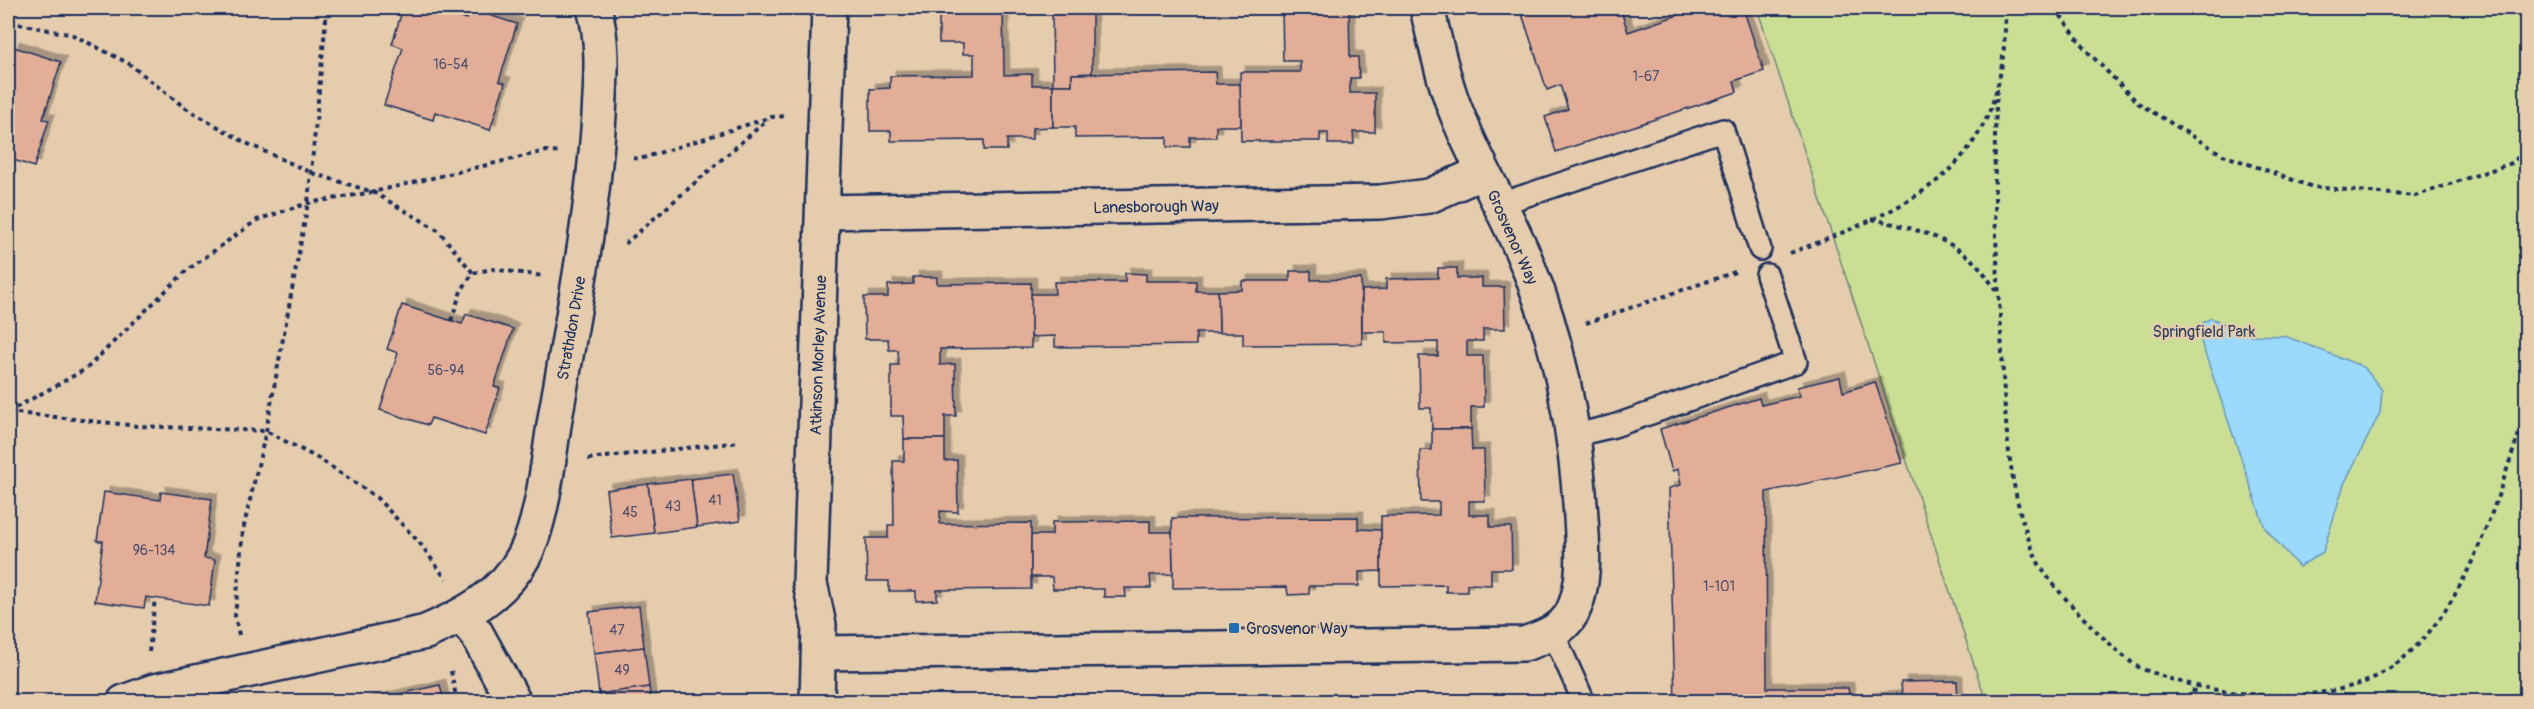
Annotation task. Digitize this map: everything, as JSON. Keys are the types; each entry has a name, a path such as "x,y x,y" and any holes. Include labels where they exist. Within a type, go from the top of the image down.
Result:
{"street":[{"name":"Strathdon Drive","path":"145,698 426,632 466,614 512,576 534,536 579,280 596,157 601,88 599,25 594,8"},
{"name":"Atkinson Morley Avenue","path":"817,702 819,625 810,583 829,8"},
{"name":"Grosvenor Way","path":"819,653 1524,644 1553,633 1571,614 1581,580 1582,537 1575,435 1552,335 1527,261 1454,107 1427,8"},
{"name":"Lanesborough Way","path":"822,212 1380,202 1429,196 1483,172"},
{"path":"466,614 514,702"}],"lane":[{"path":"1500,204 1723,130 1760,249"},
{"path":"1575,435 1614,426 1796,363 1767,275"},
{"path":"1553,633 1584,702"}],"path":[{"path":"8,28 10,8"},
{"path":"248,672 235,616 243,530 266,431 308,203 327,8"},
{"path":"454,15 457,8"},
{"path":"2005,8 2006,45 1997,90 1994,139 1999,294 2014,493 2040,566 2094,629 2137,667 2194,688 2293,696 2363,683 2407,655 2450,606 2485,529 2526,413"},
{"path":"2055,8 2086,50 2138,103 2223,155 2313,187 2415,196 2512,163 2526,150"},
{"path":"10,22 73,35 128,63 184,107 246,143 312,173 373,192 438,230 472,273"},
{"path":"1783,255 1872,219 1914,198 1952,171 1980,133 1997,90"},
{"path":"8,412 86,369 186,271 257,220 308,203 373,192 546,151 640,159 771,117 827,115"},
{"path":"451,321 461,291 472,273 492,269 579,280 605,262 771,117"},
{"path":"1872,219 1917,229 1949,244 1976,263 1999,294"},
{"path":"1552,335 1741,270"},
{"path":"8,412 138,426 266,431 321,460 376,497 419,542 466,614"},
{"path":"548,459 577,460 739,442"},
{"path":"145,698 155,598"},
{"path":"450,669 457,702"},
{"path":"2192,702 2194,688"}],"green space":[{"name":"Springfield Park","path":"1757,8 2526,8 2526,701 1986,701"}],"water":[{"path":"2211,318 2249,335 2285,336 2364,367 2382,390 2380,413 2344,484 2323,552 2299,567 2265,528 2196,327"}],"building":[{"path":"403,8 431,8 467,19 470,9 517,24 499,81 505,83 490,130 435,112 433,120 384,105 403,48 392,44"},
{"path":"939,8 1003,8 1004,75 1032,74 1032,85 1053,85 1053,127 1032,128 1032,139 1007,139 1007,150 984,150 984,140 891,141 891,131 870,131 870,89 890,88 890,76 974,75 974,54 963,54 963,43 939,43"},
{"path":"1052,8 1092,8 1092,73 1072,74 1072,85 1053,85"},
{"path":"1282,8 1349,8 1350,57 1358,57 1359,78 1350,78 1350,93 1375,93 1375,132 1353,132 1354,144 1328,144 1328,133 1320,133 1320,141 1241,141 1240,72 1300,72 1300,61 1283,61"},
{"path":"1520,8 1620,8 1628,32 1684,13 1682,8 1743,8 1764,71 1734,81 1737,92 1556,152 1545,117 1568,109 1560,85 1547,90"},
{"path":"14,47 61,62 43,119 49,120 34,167 8,158 8,55 11,57"},
{"path":"1215,72 1216,84 1240,84 1241,126 1216,126 1216,137 1190,137 1190,147 1167,147 1167,137 1075,138 1075,127 1053,127 1053,85 1072,85 1072,74"},
{"path":"1438,268 1457,268 1457,278 1482,278 1482,287 1504,287 1505,329 1483,329 1483,341 1467,341 1467,356 1483,356 1484,407 1471,407 1471,429 1432,429 1431,408 1420,408 1419,356 1438,356 1438,342 1386,343 1386,332 1362,332 1362,290 1386,289 1386,279 1438,278"},
{"path":"1290,271 1311,271 1311,280 1361,279 1362,344 1243,345 1243,333 1219,333 1218,291 1242,290 1242,281 1290,281"},
{"path":"1125,273 1146,274 1146,281 1196,281 1196,291 1218,291 1219,333 1196,333 1196,345 1055,347 1055,336 1031,337 1030,294 1055,294 1054,282 1125,282"},
{"path":"913,277 937,277 937,284 1031,283 1031,348 940,349 940,365 955,364 956,416 945,416 945,439 904,439 903,416 891,416 891,365 899,365 898,350 889,350 888,339 865,339 864,297 888,297 888,285 913,284"},
{"path":"402,305 462,324 466,314 513,329 494,387 500,388 485,435 431,418 428,425 380,410 398,353 387,349"},
{"path":"1840,377 1843,392 1875,382 1902,463 1766,492 1767,688 1848,688 1850,700 1902,696 1901,682 1957,681 1958,702 1675,702 1669,488 1681,485 1678,469 1672,471 1660,429 1759,398 1761,405 1800,396 1797,387"},
{"path":"1432,429 1471,429 1472,450 1484,450 1485,501 1469,501 1469,515 1490,515 1490,527 1511,527 1512,569 1491,569 1491,585 1467,584 1467,592 1446,592 1446,585 1381,586 1381,516 1439,515 1439,502 1421,502 1420,450 1432,450"},
{"path":"904,439 945,439 945,461 957,460 958,512 940,511 940,524 1031,523 1031,589 937,590 937,600 916,601 916,591 889,591 889,581 867,581 866,538 888,538 888,525 894,525 893,461 904,461"},
{"path":"733,474 740,521 697,527 691,479"},
{"path":"691,479 697,527 654,533 648,484"},
{"path":"648,484 654,533 612,538 606,490"},
{"path":"104,492 160,500 161,492 212,499 204,558 215,560 209,606 146,597 144,608 95,601 103,541 97,541"},
{"path":"1358,517 1358,529 1381,530 1381,571 1359,572 1359,586 1309,586 1309,594 1288,595 1287,587 1173,588 1172,518"},
{"path":"1150,521 1150,532 1172,532 1173,574 1150,575 1151,588 1125,588 1126,597 1104,597 1104,589 1053,589 1052,577 1031,577 1031,535 1052,535 1052,522"},
{"path":"639,606 644,647 594,653 589,612"},
{"path":"644,647 649,687 599,694 594,653"},
{"path":"440,685 444,702 400,702 399,694"},
{"path":"649,687 651,702 600,702 599,694"},
{"path":"399,694 400,702 364,702"}],"place":[{"name":"Grosvenor Way","path":"1234,628"}]}
